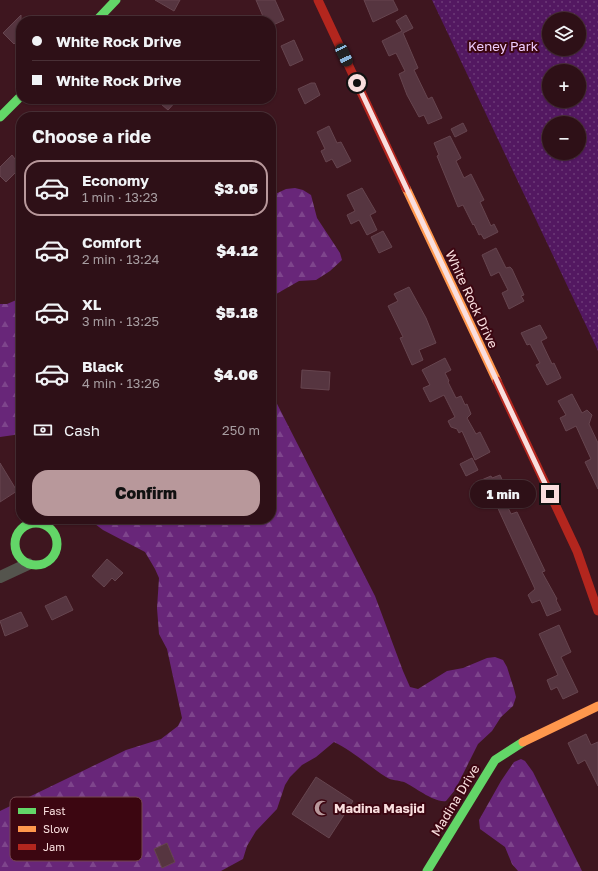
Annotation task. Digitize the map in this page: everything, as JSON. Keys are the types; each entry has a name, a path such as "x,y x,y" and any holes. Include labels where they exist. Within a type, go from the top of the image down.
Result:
{"street":[{"path":"101,16 116,0"},
{"name":"White Rock Drive","path":"318,0 577,551 598,611"},
{"path":"0,117 16,101"},
{"path":"0,577 28,564 41,565 47,562 55,552 57,546 54,534 43,525 29,525 18,534 15,548 18,554 28,564"},
{"name":"Madina Drive","path":"427,871 495,760 514,746 598,706"}],"green space":[{"name":"Keney Park","path":"432,0 598,0 598,351"},
{"path":"295,188 303,190 311,195 317,218 340,253 342,260 330,271 316,280 299,281 276,294 276,194 286,189"},
{"path":"16,300 16,434 0,437 0,304 7,304"},
{"path":"276,402 375,596 410,687 418,689 447,671 463,668 487,658 495,657 503,660 507,667 516,697 513,706 501,717 492,731 478,744 455,790 446,801 436,800 404,782 388,778 347,749 334,742 316,757 302,765 290,777 285,785 277,809 256,831 247,846 243,859 221,871 0,871 0,811 10,806 10,861 142,861 142,797 29,797 126,750 161,739 178,726 182,718 167,649 159,634 157,608 159,578 145,552 103,530 95,524 276,524"},
{"path":"521,759 525,761 533,772 582,871 518,871 512,864 505,847 480,829 479,820 501,781 514,762"}],"building":[{"path":"155,0 180,0 174,11"},
{"path":"256,0 275,0 284,20 276,24 276,16 263,16"},
{"path":"364,0 393,0 398,10 373,22"},
{"path":"406,15 413,28 403,33 418,68 414,70 428,99 432,97 442,118 428,124 424,115 419,117 407,95 399,74 405,71 396,53 389,56 382,41 402,31 396,21"},
{"path":"16,20 16,42 14,44 3,33"},
{"path":"294,40 303,60 290,66 281,46"},
{"path":"311,83 315,83 320,95 305,104 298,89"},
{"path":"161,104 173,104 168,110"},
{"path":"463,123 467,131 455,137 451,129"},
{"path":"329,126 337,143 341,142 351,161 337,168 332,159 326,162 321,151 325,149 317,132"},
{"path":"450,136 461,158 456,161 464,178 471,174 484,200 480,202 491,226 494,224 498,232 484,239 481,234 479,235 463,205 458,207 437,156 439,155 434,143"},
{"path":"12,155 16,160 16,172 6,182 0,176 0,167"},
{"path":"362,188 376,212 370,215 377,230 367,235 359,220 351,224 347,215 355,211 347,195"},
{"path":"383,231 392,247 379,253 371,237"},
{"path":"496,248 506,268 510,267 512,269 524,295 521,296 524,301 509,309 502,293 508,290 499,272 491,276 482,255"},
{"path":"409,287 426,318 436,343 419,350 423,360 412,365 400,338 403,337 388,306 398,301 394,294"},
{"path":"540,325 547,338 541,341 552,364 554,363 561,378 547,385 536,365 540,363 530,344 527,345 521,333"},
{"path":"445,358 451,370 445,373 449,381 448,382 456,398 461,396 465,405 467,404 471,414 467,418 476,434 480,432 490,452 475,460 462,431 459,433 457,429 451,427 448,421 455,417 444,395 430,402 423,388 430,385 422,370"},
{"path":"302,370 330,372 329,390 301,388"},
{"path":"572,394 582,413 587,410 592,415 589,424 598,443 598,489 585,462 591,459 576,426 566,431 560,418 566,415 558,401"},
{"path":"472,458 478,470 466,476 460,464"},
{"path":"0,463 16,492 0,502"},
{"path":"500,475 509,495 503,497 511,514 517,512 545,571 542,572 557,599 556,600 561,610 547,616 540,600 532,603 528,595 535,589 495,502 488,506 483,494 479,495 476,490 479,481 491,476 492,478"},
{"path":"107,559 123,573 115,581 112,578 104,587 92,576"},
{"path":"66,596 73,610 52,620 45,606"},
{"path":"21,612 28,626 5,636 0,621"},
{"path":"559,625 571,652 561,657 578,692 563,699 557,687 551,690 547,680 558,675 539,634"},
{"path":"586,734 591,745 598,742 598,786 585,760 578,764 568,743"},
{"name":"Madina Masjid","path":"316,777 353,801 329,838 292,814"},
{"path":"167,843 175,862 162,868 154,849"}],"traffic: fast":[{"path":"101,16 116,0"},
{"path":"0,117 16,101"},
{"path":"32,524 21,529 17,536 15,544 21,559 36,565 44,563 51,559 57,544"},
{"path":"40,524 51,529 57,544"},
{"path":"427,871 495,760 523,742"}],"traffic: slow":[{"path":"406,188 497,381"},
{"path":"523,742 598,706"}],"traffic: jam":[{"path":"318,0 406,188"},
{"path":"497,381 577,551 598,611"}],"place":[{"name":"Madina Masjid","path":"322,808"}],"route":[{"path":"357,83 550,494"}]}
